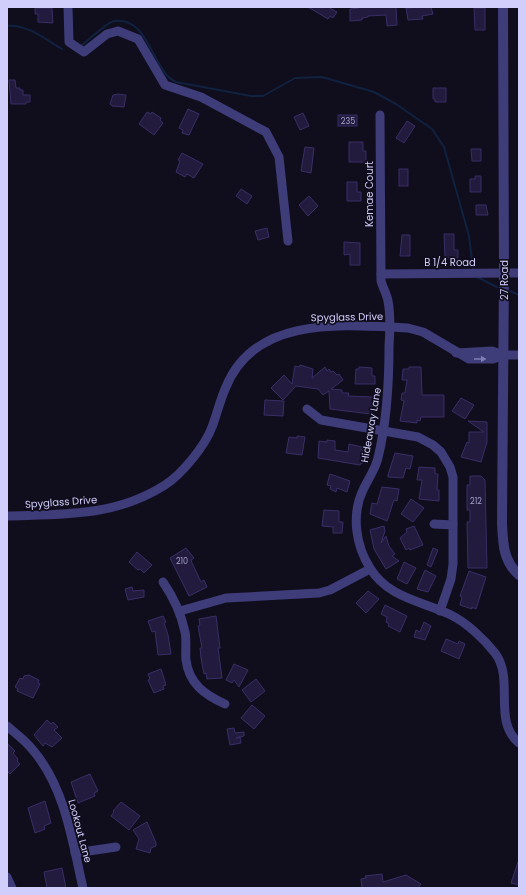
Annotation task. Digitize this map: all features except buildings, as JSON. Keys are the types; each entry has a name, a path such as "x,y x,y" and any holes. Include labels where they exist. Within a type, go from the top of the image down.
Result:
{"street":[{"path":"68,7 69,42 84,52 107,34 118,31 138,39 165,85 201,97 266,132 279,156 288,241"},
{"name":"27 Road","path":"503,7 504,355 502,523 505,553 511,568 519,576"},
{"name":"Kemae Court","path":"380,115 381,274"},
{"name":"B 1/4 Road","path":"381,274 519,273"},
{"name":"Hideaway Lane","path":"381,274 381,281 388,300 390,327 388,402 375,468 361,495 357,511 358,542 361,552 370,569 379,581 396,594 452,616 466,625 495,653 502,666 506,720 511,734 517,742"},
{"name":"Spyglass Drive","path":"7,516 95,512 118,507 139,499 166,484 192,460 212,429 226,385 239,364 256,348 288,332 311,327 408,328 423,332 468,359 493,359 504,355 519,354"},
{"path":"307,409 321,420 418,438 433,445 441,452 450,467 453,477 453,564 451,579 440,611"},
{"path":"434,524 453,525"},
{"path":"180,611 226,598 330,590 370,569"},
{"path":"163,582 174,598 180,611 186,634 186,661 192,678 198,688 207,696 225,704"},
{"name":"Lookout Lane","path":"7,726 32,749 55,786 66,813 83,888"},
{"path":"75,853 116,847"},
{"path":"7,877 12,888"}],"waterway":[{"path":"82,45 111,22 126,22 136,27 143,35 161,68 176,82 251,96 263,96 295,78 322,77 374,92 396,104 432,129 444,147 469,236 473,268"},
{"path":"7,26 22,27 62,49"},
{"path":"477,277 497,287"},
{"path":"510,291 519,295"}]}
